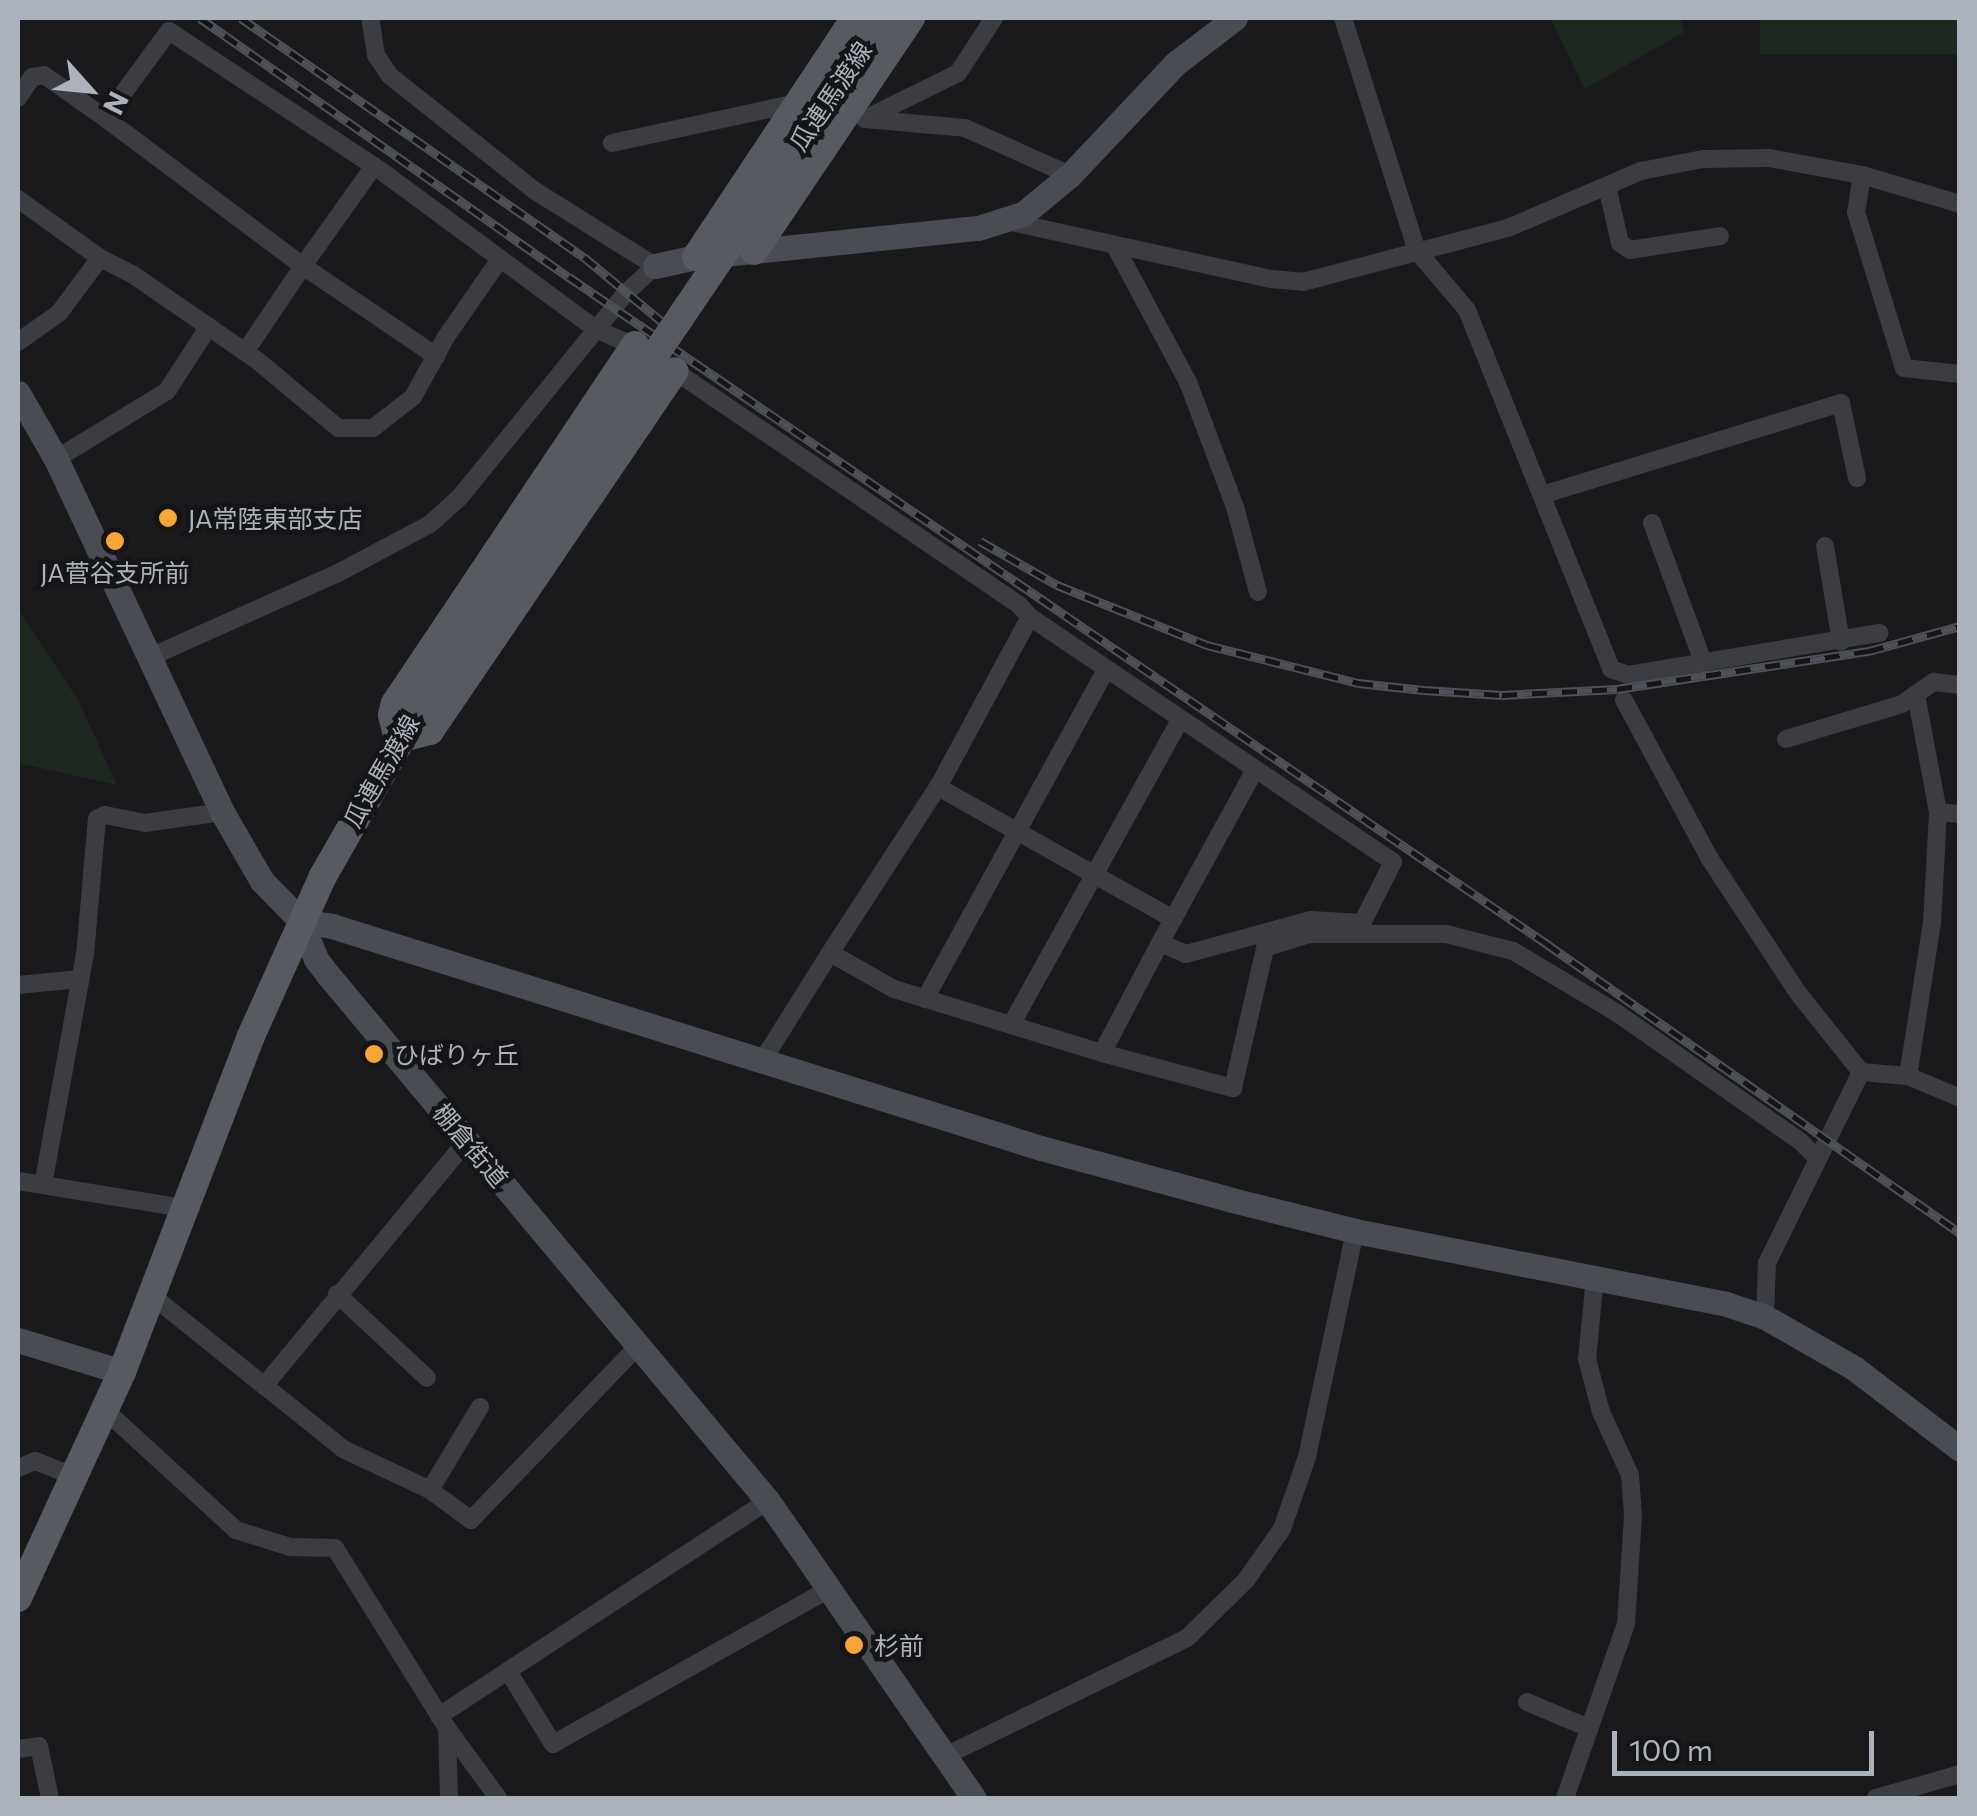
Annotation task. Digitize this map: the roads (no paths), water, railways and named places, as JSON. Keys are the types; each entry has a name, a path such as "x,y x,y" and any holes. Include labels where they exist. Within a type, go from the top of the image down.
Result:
{"main road":[{"path":"696,258 855,18"},
{"name":"瓜連馬渡線","path":"18,1598 122,1372 183,1208 301,922 398,739 884,18"},
{"path":"754,251 852,121 911,18"},
{"path":"635,345 394,703 392,715 398,739 430,730 675,371"}],"street":[{"path":"370,18 376,55 390,76 534,190 655,266"},
{"path":"852,121 958,73 994,18"},
{"path":"148,658 338,573 430,524 460,497 626,293 655,266 754,251 938,233 1007,221 1040,204 1176,63 1235,18"},
{"path":"1343,18 1417,251 1467,310 1611,670 1628,675 1880,633"},
{"path":"104,118 169,31 374,166 597,330 635,345 675,371 1018,604 1030,617 1106,670 1393,862 1362,923 1311,920 1186,954 1160,943"},
{"path":"18,98 32,77 44,75 303,266 436,356"},
{"path":"612,142 797,103"},
{"path":"852,121 965,128 1070,175"},
{"path":"1007,221 1270,280 1303,282 1508,228 1642,171 1704,159 1769,158 1862,175 1960,204"},
{"path":"245,352 374,166"},
{"path":"1862,175 1856,212 1904,368 1960,374"},
{"path":"1607,186 1620,242 1630,250 1720,236"},
{"path":"18,199 100,258 132,274 209,326 338,428 373,428 413,398 500,258"},
{"path":"1115,246 1188,382 1235,508 1258,592"},
{"path":"18,342 59,313 100,258"},
{"path":"56,460 166,391 209,326"},
{"name":"棚倉街道","path":"18,394 56,460 222,812 262,881 301,922 316,959 329,976 768,1500 974,1798"},
{"path":"1542,495 1841,403 1857,478"},
{"path":"1652,523 1704,664"},
{"path":"1825,546 1841,642"},
{"path":"761,1063 938,786 1030,617"},
{"path":"924,999 1106,670"},
{"path":"1786,739 1902,704 1934,682 1960,685"},
{"path":"1908,1076 1932,923 1938,812 1916,694"},
{"path":"1624,700 1710,859 1798,993 1861,1072 1908,1076 1959,1096"},
{"path":"1011,1025 1180,720"},
{"path":"1102,1053 1254,771"},
{"path":"938,786 1173,919"},
{"path":"43,1185 80,978 97,819 106,815 145,823 222,812"},
{"path":"1938,812 1960,814"},
{"path":"301,922 332,926 1042,1148 1355,1230 1683,1293 1765,1317 1854,1368 1960,1449"},
{"path":"830,952 867,978 924,999 1233,1088 1265,948 1310,934 1446,934 1514,951 1531,961 1632,1024 1800,1141 1818,1158"},
{"path":"18,985 80,978"},
{"path":"1765,1317 1767,1263 1861,1072"},
{"path":"264,1386 468,1141"},
{"path":"18,1181 183,1208"},
{"path":"945,1756 1188,1638 1246,1580 1282,1529 1306,1457 1355,1230"},
{"path":"1565,1798 1626,1624 1633,1515 1630,1475 1601,1412 1587,1359 1595,1277"},
{"path":"337,1294 426,1378"},
{"path":"152,1295 343,1450 430,1490 471,1520 640,1344"},
{"path":"18,1340 122,1372"},
{"path":"430,1490 480,1407"},
{"path":"105,1410 236,1530 290,1547 335,1548 443,1722 498,1798"},
{"path":"18,1468 35,1461 61,1471 74,1483"},
{"path":"443,1722 508,1670 768,1500"},
{"path":"508,1670 553,1744 831,1588"},
{"path":"1528,1702 1589,1728"},
{"path":"443,1722 449,1798"},
{"path":"18,1749 40,1746 50,1798"},
{"path":"1876,1798 1908,1794 1960,1774"}],"railway":[{"path":"200,18 569,277 1547,944 1960,1233"},
{"path":"241,18 584,257 667,326"},
{"path":"980,541 1057,585 1207,645 1358,683 1424,690 1502,695 1617,689 1869,651 1960,626"}],"place":[{"name":"JA常陸東部支店","path":"168,518"},
{"name":"JA菅谷支所前","path":"115,541"},
{"name":"ひばりヶ丘","path":"374,1054"},
{"name":"杉前","path":"854,1645"}]}
